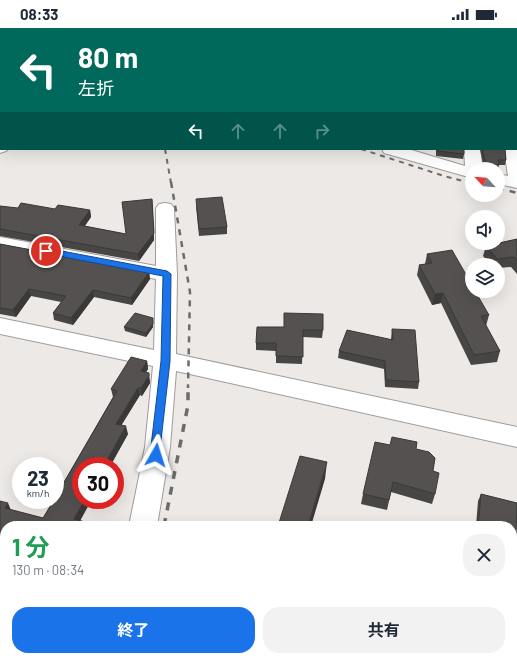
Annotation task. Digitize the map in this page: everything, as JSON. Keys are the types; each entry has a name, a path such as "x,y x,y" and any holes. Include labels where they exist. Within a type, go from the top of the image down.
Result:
{"street":[{"path":"397,150 431,155 465,170"},
{"path":"472,150 473,162"},
{"path":"512,150 517,178"},
{"path":"505,180 517,183"},
{"path":"144,521 152,486 165,361 167,274 165,208"},
{"path":"0,242 167,274"},
{"path":"0,326 517,437"}],"building":[{"path":"464,150 464,154 437,151"},
{"path":"482,150 505,150 506,160 498,160 498,162 485,162"},
{"path":"222,197 227,227 199,229 196,199"},
{"path":"152,199 154,233 138,254 0,229 0,206 18,208 21,203 55,209 58,205 90,210 79,225 126,234 122,202"},
{"path":"517,239 517,260 514,257 496,258 489,250 505,250 505,242"},
{"path":"0,244 149,272 131,298 93,290 71,318 53,313 66,296 29,289 13,310 0,308"},
{"path":"452,250 465,273 465,298 479,298 489,315 481,316 500,351 474,355 443,293 435,294 419,265 432,263 427,254"},
{"path":"135,313 153,318 153,324 146,333 124,327"},
{"path":"284,313 323,314 323,330 303,330 303,357 276,356 276,343 256,343 257,327 284,327"},
{"path":"392,329 415,330 419,382 386,380 385,361 339,351 347,330 393,340"},
{"path":"131,357 147,361 141,371 149,373 149,376 141,388 138,388 116,424 126,426 109,457 79,457 117,391 111,389"},
{"path":"392,437 417,442 416,449 429,452 435,458 433,471 439,473 435,494 393,482 389,500 363,494 375,442 390,445"},
{"path":"300,456 327,462 309,521 280,521"},
{"path":"72,469 72,509 80,509 74,519 81,521 0,521 0,501 8,503 5,508 43,518 48,509 64,509 64,482"},
{"path":"481,494 517,503 516,521 478,521"}],"railway":[{"path":"165,150 171,183"},
{"path":"364,150 465,181"},
{"path":"171,182 190,292 188,388"},
{"path":"505,190 517,193"},
{"path":"165,521 188,405 188,388"}],"route":[{"path":"46,251 167,274 165,361 156,455"}]}
